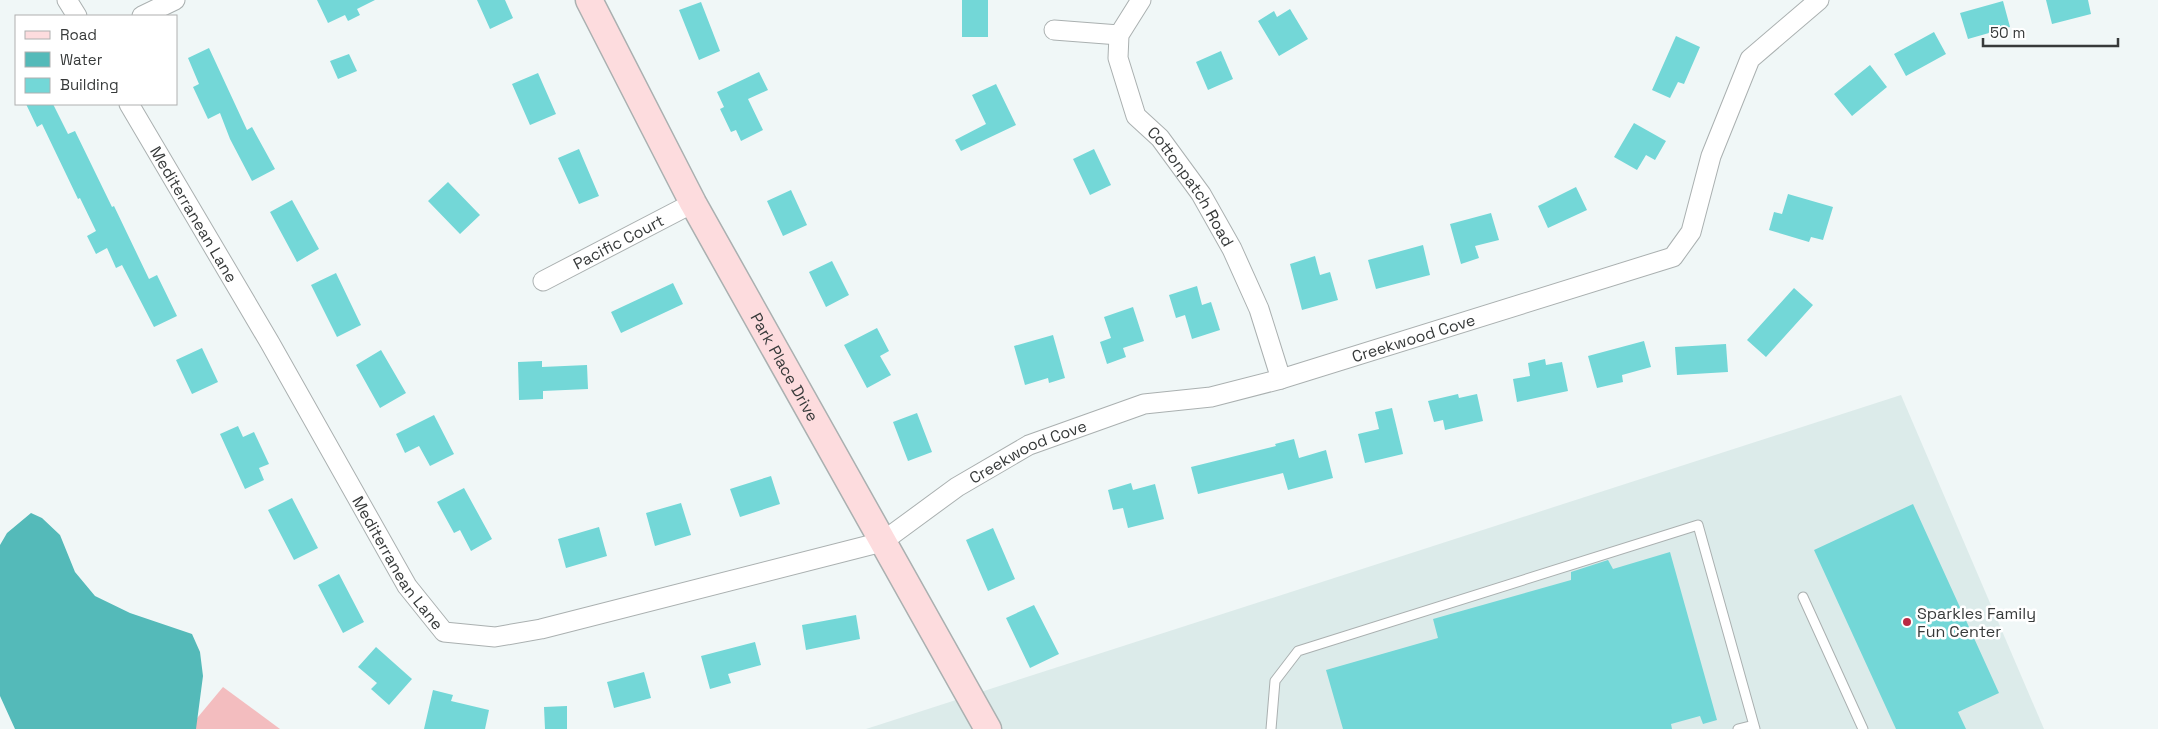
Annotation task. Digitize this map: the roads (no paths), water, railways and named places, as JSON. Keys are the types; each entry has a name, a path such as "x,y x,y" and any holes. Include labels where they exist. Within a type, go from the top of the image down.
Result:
{"street":[{"path":"67,0 76,15"},
{"path":"144,15 175,0"},
{"name":"Park Place Drive","path":"589,0 693,203 988,729"},
{"path":"1054,30 1119,35 1141,0"},
{"name":"Creekwood Cove","path":"882,542 957,487 1029,445 1144,404 1212,397 1281,380 1673,257 1691,232 1711,156 1750,59 1819,0"},
{"name":"Cottonpatch Road","path":"1119,35 1118,58 1136,116 1160,138 1201,194 1232,249 1258,309 1281,380"},
{"name":"Mediterranean Lane","path":"130,105 270,343 407,586 444,632 495,637 541,630 882,542"},
{"name":"Pacific Court","path":"543,281 693,203"}],"lane":[{"path":"1271,729 1275,681 1298,651 1698,525 1754,727 1738,729"},
{"path":"1803,598 1863,729"}],"water":[{"path":"31,513 42,518 60,535 75,572 95,596 130,613 192,634 200,652 203,676 196,729 15,729 0,696 0,545 7,533"}],"place":[{"name":"Sparkles Family Fun Center","path":"1907,622"}]}
